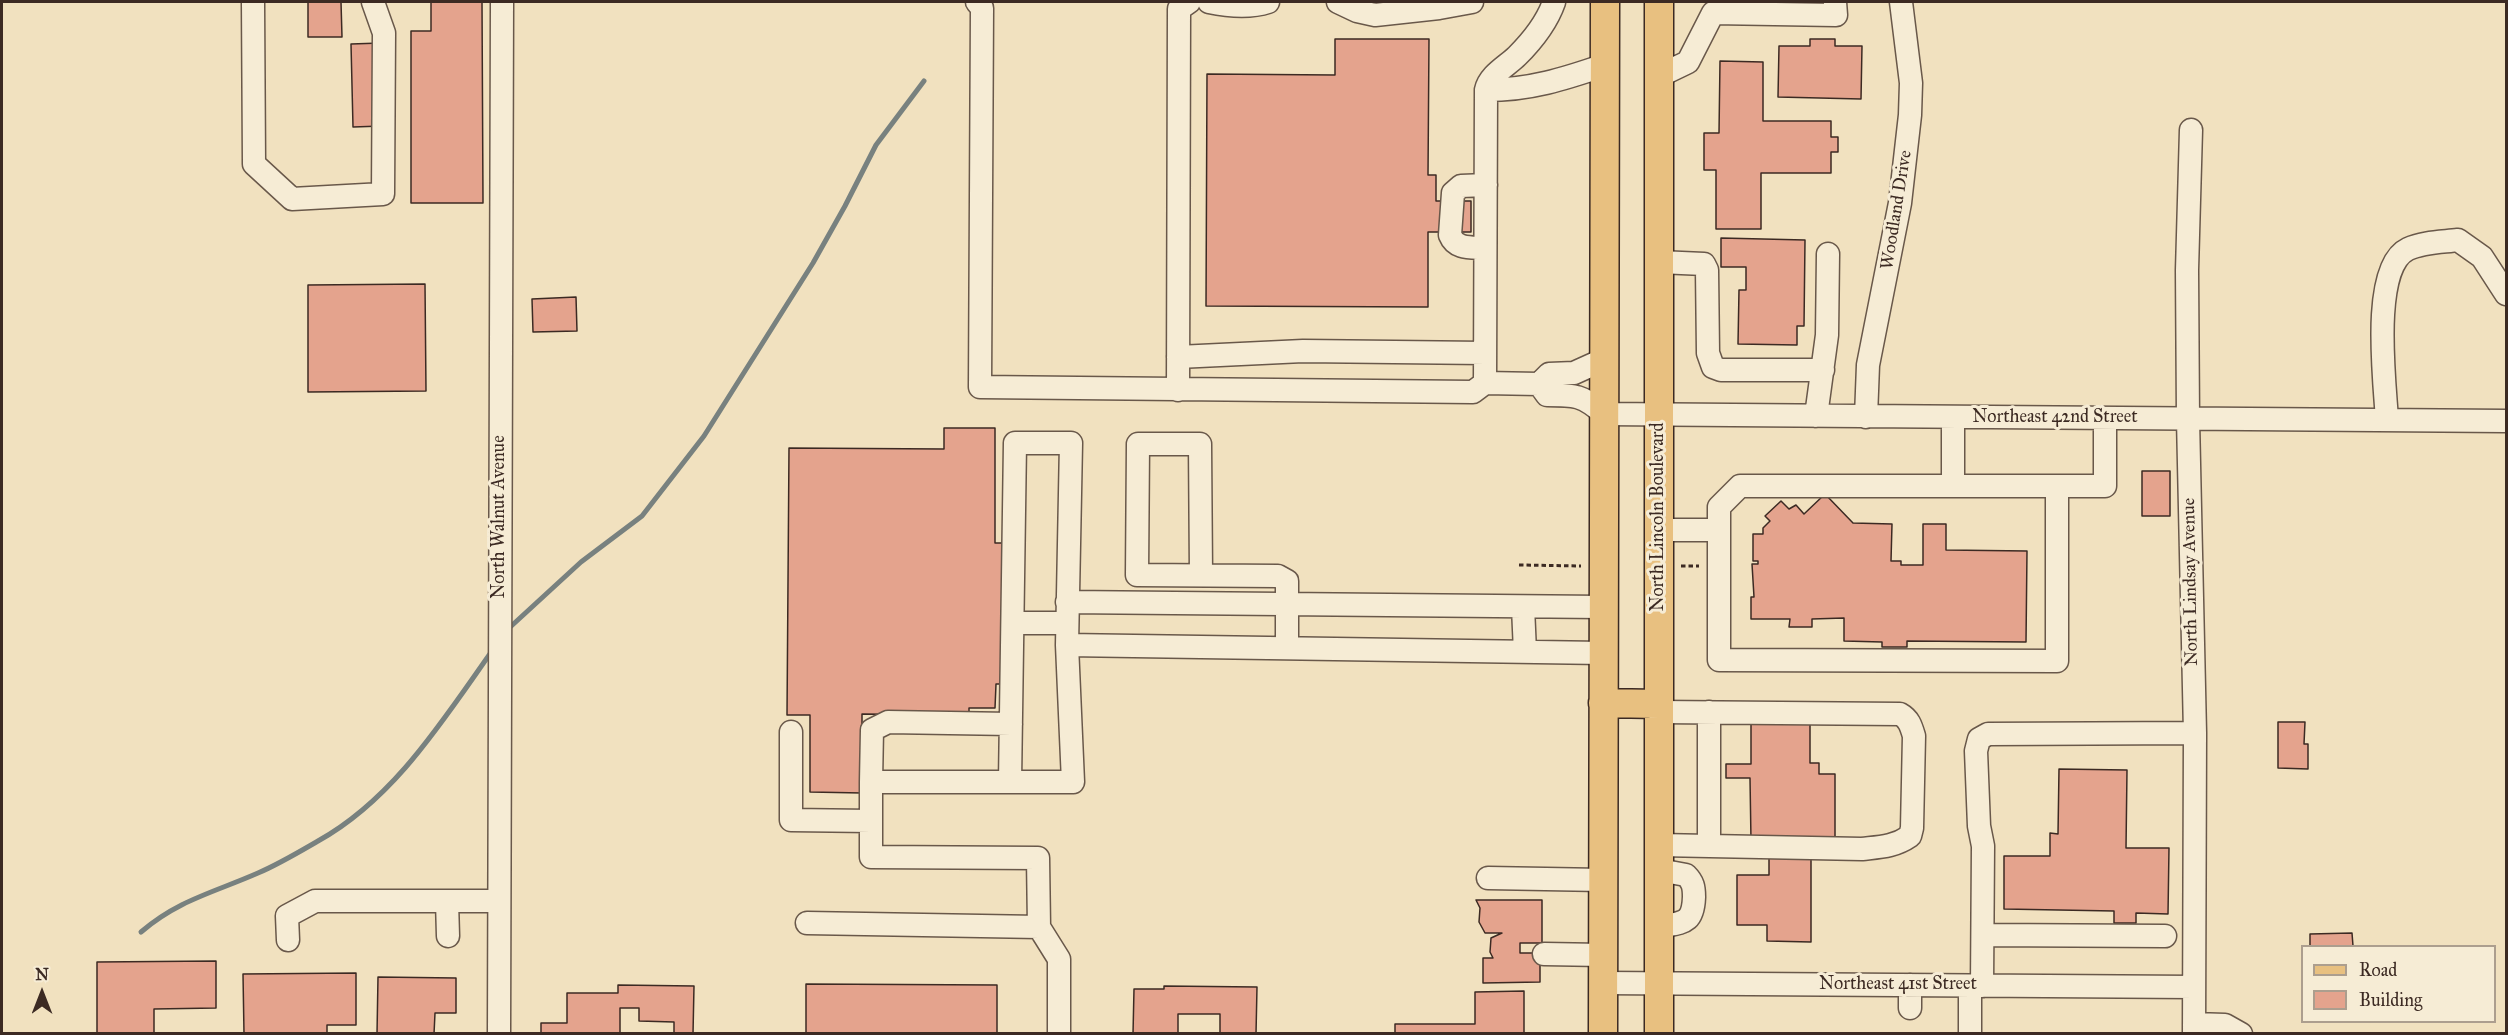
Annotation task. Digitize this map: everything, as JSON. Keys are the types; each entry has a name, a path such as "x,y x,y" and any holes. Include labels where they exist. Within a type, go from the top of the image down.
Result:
{"main road":[{"path":"1603,1034 1605,2"},
{"name":"North Lincoln Boulevard","path":"1659,2 1659,1034"},
{"path":"1603,703 1659,708"}],"street":[{"path":"253,2 254,164 292,199 383,194 384,33 373,2"},
{"name":"North Walnut Avenue","path":"499,1034 502,2"},
{"path":"977,2 982,8 980,387 1473,392 1485,383 1539,384 1549,374 1574,373 1605,359"},
{"path":"1178,390 1179,9 1189,2"},
{"path":"1209,2 1241,5 1268,2"},
{"path":"1338,2 1357,11 1375,15 1472,2"},
{"path":"1485,383 1486,90 1491,79 1532,39 1554,2"},
{"path":"1659,76 1688,62 1713,7 1836,15 1835,2"},
{"name":"Woodland Drive","path":"1866,417 1868,366 1896,224 1910,115 1911,83 1901,2"},
{"path":"1486,90 1512,90 1539,86 1605,65"},
{"name":"North Lindsay Avenue","path":"2191,130 2187,270 2195,733 2194,1029"},
{"path":"1485,248 1461,247 1456,244 1450,235 1450,226 1451,198 1456,189 1467,185 1486,185"},
{"path":"2387,420 2382,314 2395,260 2408,249 2458,240 2482,257 2506,294"},
{"path":"1816,416 1827,335 1828,254"},
{"path":"1659,262 1704,264 1707,270 1708,353 1713,367 1721,370 1823,370"},
{"path":"1178,357 1303,351 1485,353"},
{"path":"1539,384 1547,395 1580,396 1589,400 1604,414"},
{"name":"Northeast 42nd Street","path":"1604,414 2506,421"},
{"path":"1953,418 1953,486"},
{"path":"2057,486 2057,661 1719,660 1719,507 1740,486 1953,486 2057,486 2104,486 2104,419"},
{"path":"871,782 1010,782 1073,782 1067,623 1071,443 1016,443 1010,782"},
{"path":"1201,575 1200,444 1138,444 1137,575 1278,576 1287,581 1287,648"},
{"path":"1660,530 1719,530"},
{"path":"1013,623 1067,623 1287,605 1603,607"},
{"path":"1524,607 1525,652"},
{"path":"1067,623 1287,648 1603,653"},
{"path":"1659,708 1708,712 1900,714 1906,717 1911,724 1914,736 1912,828 1910,836 1900,843 1888,847 1862,849 1709,846 1659,858"},
{"path":"1708,712 1709,846"},
{"path":"1011,724 888,722 872,729 871,857 1038,858 1039,927 1059,959 1059,1034"},
{"path":"791,732 791,820 871,821"},
{"path":"1970,1034 1983,935 1983,846 1979,826 1976,751 1979,739 1988,734 2195,733"},
{"path":"1488,878 1603,880"},
{"path":"288,940 287,916 315,901 499,901"},
{"path":"447,901 448,936"},
{"path":"807,923 1039,927"},
{"path":"1983,935 2165,936"},
{"path":"1544,954 1603,955"},
{"name":"Northeast 41st Street","path":"1603,983 2194,987"},
{"path":"1910,985 1910,1008"},
{"path":"2194,1029 2225,1025 2241,1034"}],"path":[{"path":"1519,566 1585,566"}],"building":[{"path":"308,2 341,2 342,37 308,37"},
{"path":"431,2 482,2 483,203 411,203 411,31 431,31"},
{"path":"1335,39 1429,39 1428,175 1436,175 1436,201 1471,201 1471,232 1428,232 1428,307 1206,306 1207,74 1335,75"},
{"path":"1810,39 1835,39 1835,46 1862,46 1861,99 1778,97 1779,46 1810,46"},
{"path":"381,43 382,126 353,127 351,44"},
{"path":"1720,61 1763,62 1763,121 1831,121 1831,137 1838,137 1838,152 1831,152 1831,173 1761,173 1761,229 1716,229 1716,170 1704,170 1704,133 1719,133"},
{"path":"1721,238 1805,240 1804,326 1797,326 1797,345 1738,344 1739,290 1746,290 1746,267 1721,267"},
{"path":"425,284 426,391 308,392 308,285"},
{"path":"576,297 577,331 533,332 532,299"},
{"path":"944,428 995,428 995,543 1006,543 1005,684 996,684 995,708 969,708 969,715 862,714 862,793 810,792 810,715 787,715 789,448 944,449"},
{"path":"2142,471 2170,471 2170,516 2142,516"},
{"path":"1825,494 1853,523 1892,524 1891,561 1901,561 1901,565 1923,565 1923,524 1946,524 1946,550 2027,551 2026,642 1907,641 1907,647 1882,647 1882,642 1844,641 1844,618 1812,619 1812,627 1789,627 1790,619 1751,619 1751,597 1754,597 1752,564 1758,564 1758,561 1753,561 1753,534 1763,534 1763,528 1770,521 1765,516 1781,501 1789,509 1796,505 1804,514"},
{"path":"1751,716 1810,716 1810,763 1819,763 1819,774 1835,774 1835,841 1751,841 1750,778 1726,778 1726,764 1751,764"},
{"path":"2278,722 2305,722 2304,744 2308,744 2308,769 2278,768"},
{"path":"2059,769 2127,770 2126,848 2169,848 2168,914 2136,913 2136,923 2114,923 2114,911 2004,909 2004,856 2050,856 2050,833 2058,834"},
{"path":"1769,857 1811,857 1811,942 1767,941 1767,925 1737,925 1737,875 1769,875"},
{"path":"1476,900 1542,900 1542,943 1520,943 1520,953 1540,953 1540,982 1483,983 1483,958 1493,958 1490,952 1491,938 1502,933 1485,933 1479,922 1480,908"},
{"path":"2352,933 2353,945 2310,945 2310,934"},
{"path":"216,961 216,1008 154,1009 154,1034 97,1034 97,962"},
{"path":"356,973 356,1025 327,1025 327,1034 244,1034 243,974"},
{"path":"378,977 456,978 456,1013 435,1013 434,1034 377,1034"},
{"path":"806,984 997,985 997,1034 806,1034"},
{"path":"618,985 694,986 693,1034 674,1034 674,1022 639,1021 639,1008 620,1008 620,1034 541,1034 541,1023 567,1023 567,993 618,993"},
{"path":"1164,986 1257,987 1256,1034 1220,1034 1220,1014 1178,1014 1178,1034 1133,1034 1134,989 1164,989"},
{"path":"1524,991 1524,1034 1395,1034 1395,1024 1475,1024 1475,992"}],"waterway":[{"path":"508,629 581,562 642,516 704,436 813,263 876,145 924,81"},
{"path":"141,932 183,904 274,866 345,824 394,781 455,704 492,651"}]}
